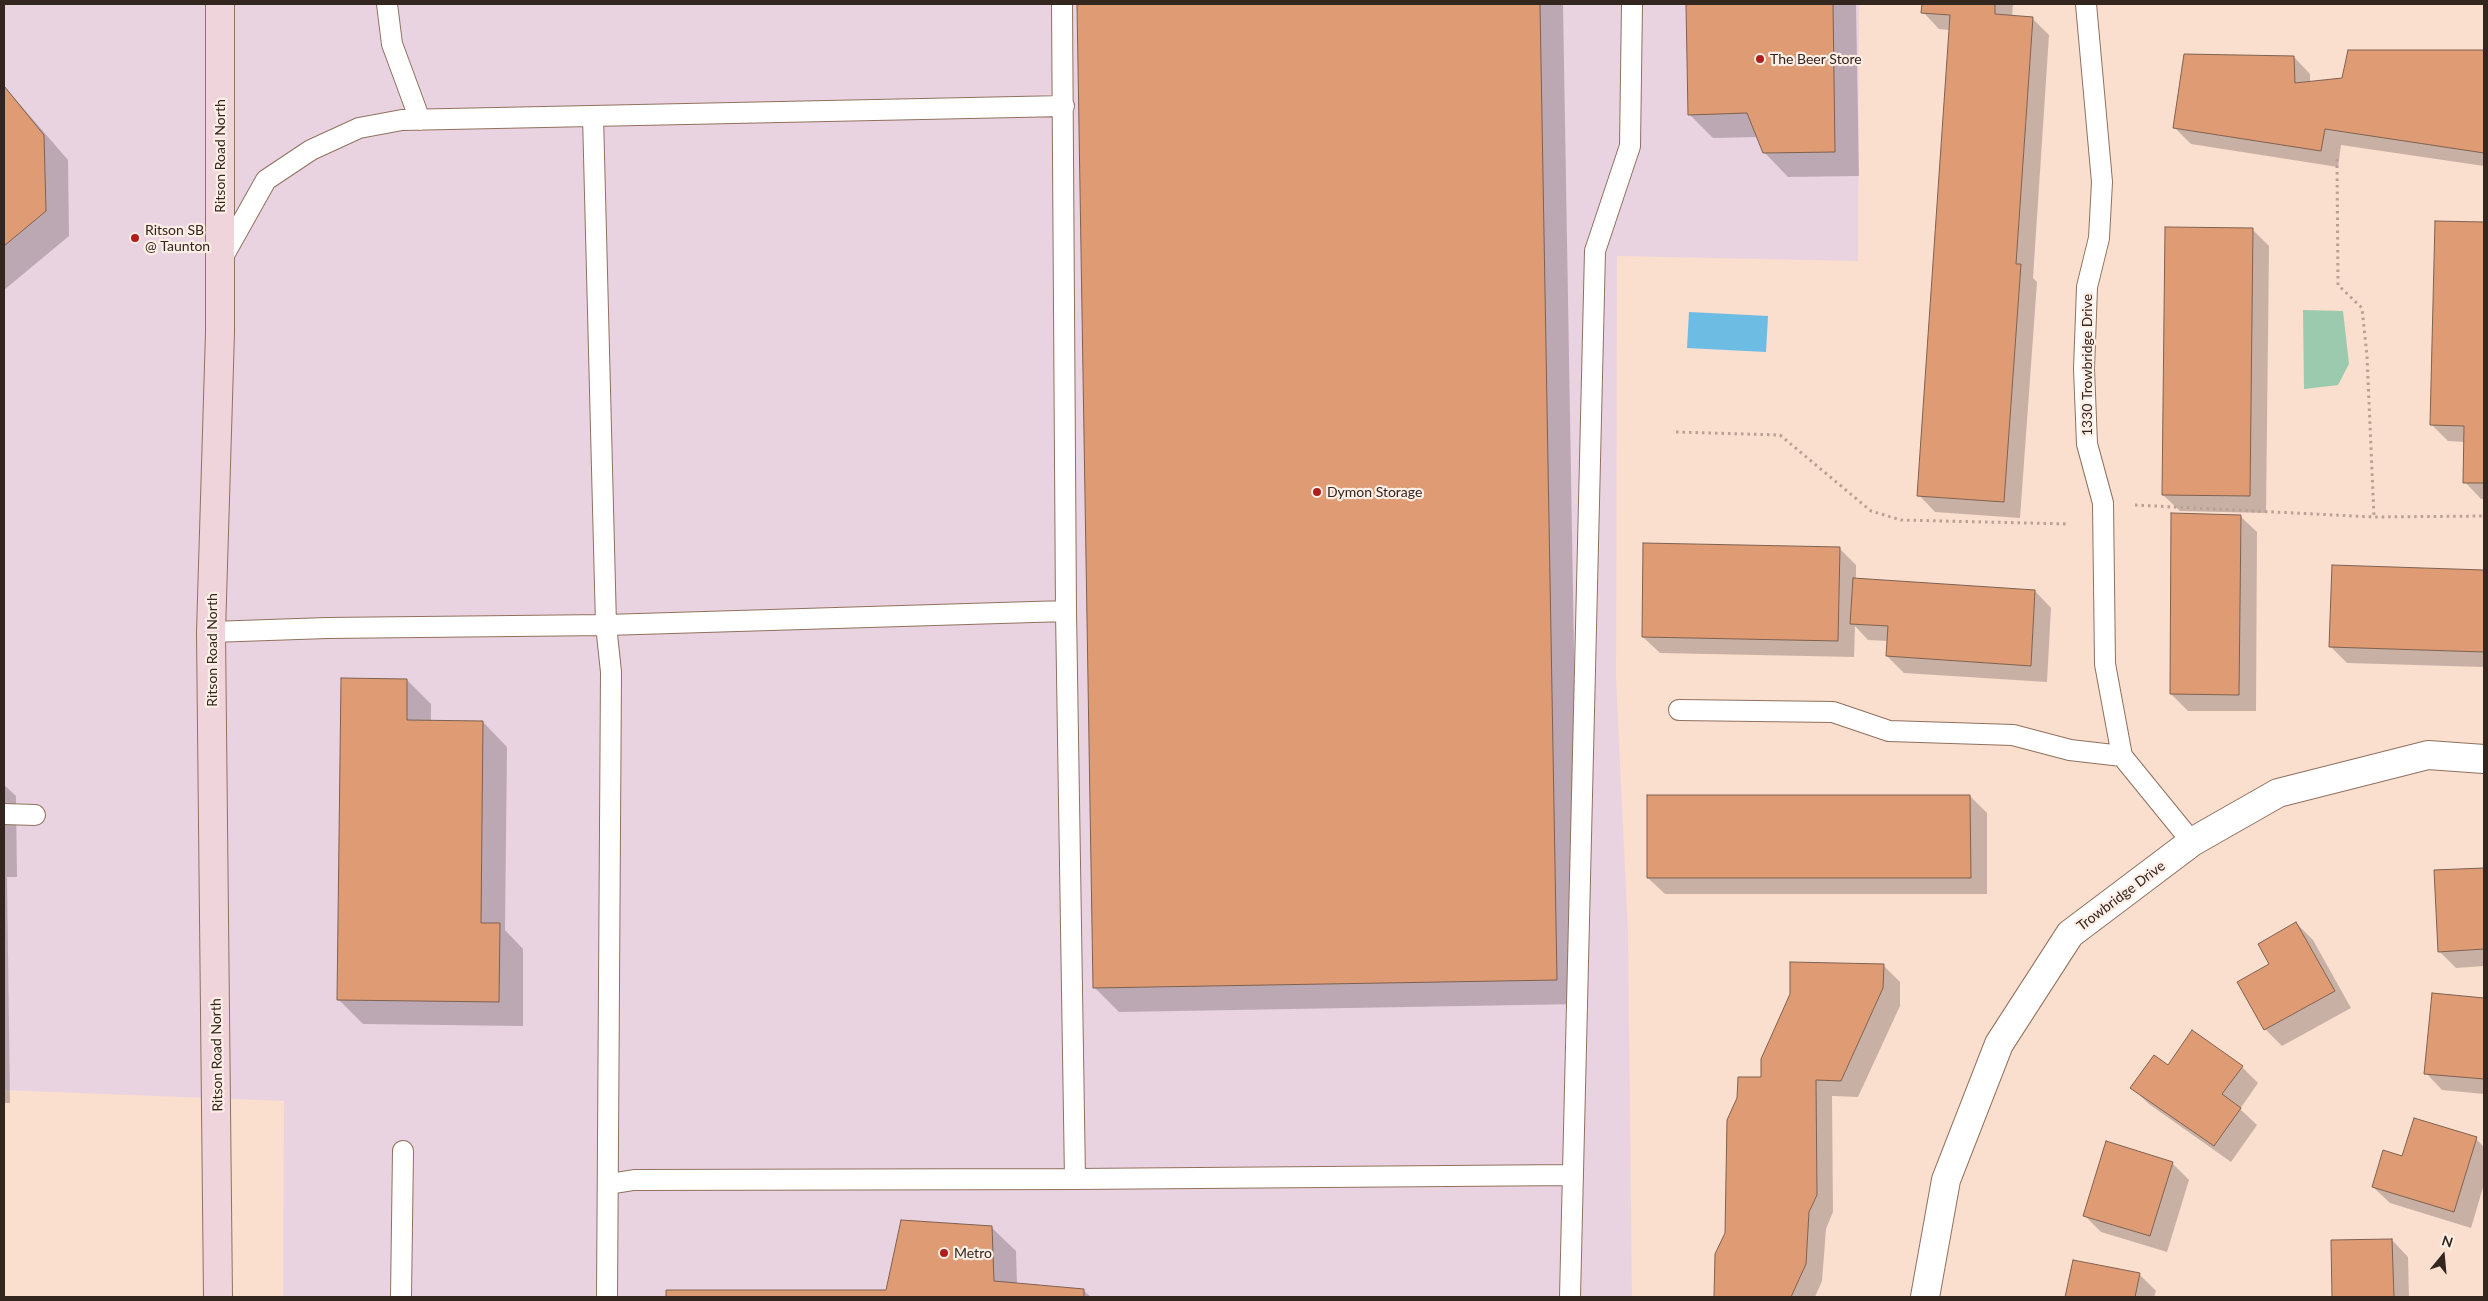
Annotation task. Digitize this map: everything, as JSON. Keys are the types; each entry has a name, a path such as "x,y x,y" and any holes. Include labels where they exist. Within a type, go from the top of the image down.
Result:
{"main road":[{"name":"Ritson Road North","path":"218,1297 211,632 220,262 220,4"}],"street":[{"name":"Trowbridge Drive","path":"1925,1297 1946,1180 1999,1044 2070,934 2192,842 2278,793 2428,755 2484,759"}],"lane":[{"path":"387,4 392,44 411,120"},
{"path":"1062,4 1066,611 1075,1179"},
{"path":"1570,1297 1595,251 1630,146 1632,4"},
{"name":"1330 Trowbridge Drive","path":"2086,4 2102,182 2099,238 2087,287 2084,369 2087,444 2103,503 2105,664 2122,756 2192,842"},
{"path":"220,262 266,180 311,150 359,128 411,120 1064,106"},
{"path":"593,116 606,625 611,672 607,1297"},
{"path":"211,632 328,628 606,625 1066,611"},
{"path":"1679,710 1833,712 1889,731 2013,734 2070,750 2122,756"},
{"path":"4,814 35,815"},
{"path":"401,1297 403,1151"},
{"path":"609,1184 634,1180 1573,1175"}],"path":[{"path":"2337,159 2338,285 2362,308 2367,356 2374,517"},
{"path":"1676,432 1780,435 1871,511 1901,520 2104,525"},
{"path":"2103,503 2374,517 2484,516"}],"shaded area":[{"path":"4,4 1859,4 1858,261 1617,256 1616,679 1628,933 1632,1297 283,1297 284,1101 4,1090"}],"green space":[{"path":"2303,310 2343,311 2349,364 2338,385 2304,389"}],"water":[{"path":"1689,312 1768,316 1766,352 1687,348"}],"building":[{"name":"Dymon Storage","path":"1077,4 1540,4 1557,980 1093,988"},
{"name":"The Beer Store","path":"1686,4 1833,4 1835,152 1763,153 1747,113 1688,115"},
{"path":"1922,4 1995,4 1995,14 2033,17 2016,264 2021,264 2004,502 1917,496 1950,15 1921,13"},
{"path":"2348,50 2484,50 2484,153 2325,129 2321,151 2173,128 2184,54 2294,56 2295,83 2342,78"},
{"path":"4,86 44,135 46,211 4,246"},
{"path":"2435,221 2484,222 2484,483 2463,483 2464,426 2430,425"},
{"path":"2165,227 2253,228 2250,496 2162,495"},
{"path":"2171,513 2241,515 2239,695 2170,694"},
{"path":"1643,543 1840,547 1838,641 1642,637"},
{"path":"2332,565 2484,570 2484,652 2329,647"},
{"path":"1853,578 2035,590 2031,666 1886,656 1888,626 1850,624"},
{"path":"341,678 407,679 407,720 483,721 481,923 500,923 499,1002 337,1000"},
{"path":"1647,795 1970,795 1971,878 1647,878"},
{"path":"2484,868 2484,949 2438,952 2434,870"},
{"path":"2296,922 2335,991 2264,1030 2237,982 2269,964 2258,944"},
{"path":"1790,962 1884,964 1883,988 1841,1081 1816,1080 1817,1195 1809,1212 1806,1264 1791,1297 1714,1297 1715,1254 1725,1233 1727,1120 1737,1098 1738,1077 1761,1077 1761,1059 1790,994"},
{"path":"2432,993 2484,998 2484,1079 2424,1074"},
{"path":"2192,1030 2243,1066 2222,1094 2241,1108 2214,1146 2130,1088 2154,1055 2168,1065"},
{"path":"2414,1118 2477,1137 2454,1212 2372,1187 2383,1150 2402,1156"},
{"path":"2106,1141 2173,1162 2150,1236 2083,1216"},
{"name":"Metro","path":"901,1220 992,1226 994,1281 1084,1289 1084,1297 666,1297 666,1290 886,1290"},
{"path":"2392,1239 2394,1297 2332,1297 2331,1240"},
{"path":"2073,1260 2140,1273 2135,1297 2065,1297"}],"place":[{"name":"The Beer Store","path":"1760,59"},
{"name":"Ritson SB @ Taunton","path":"135,238"},
{"name":"Dymon Storage","path":"1317,492"},
{"name":"Metro","path":"944,1253"}]}
